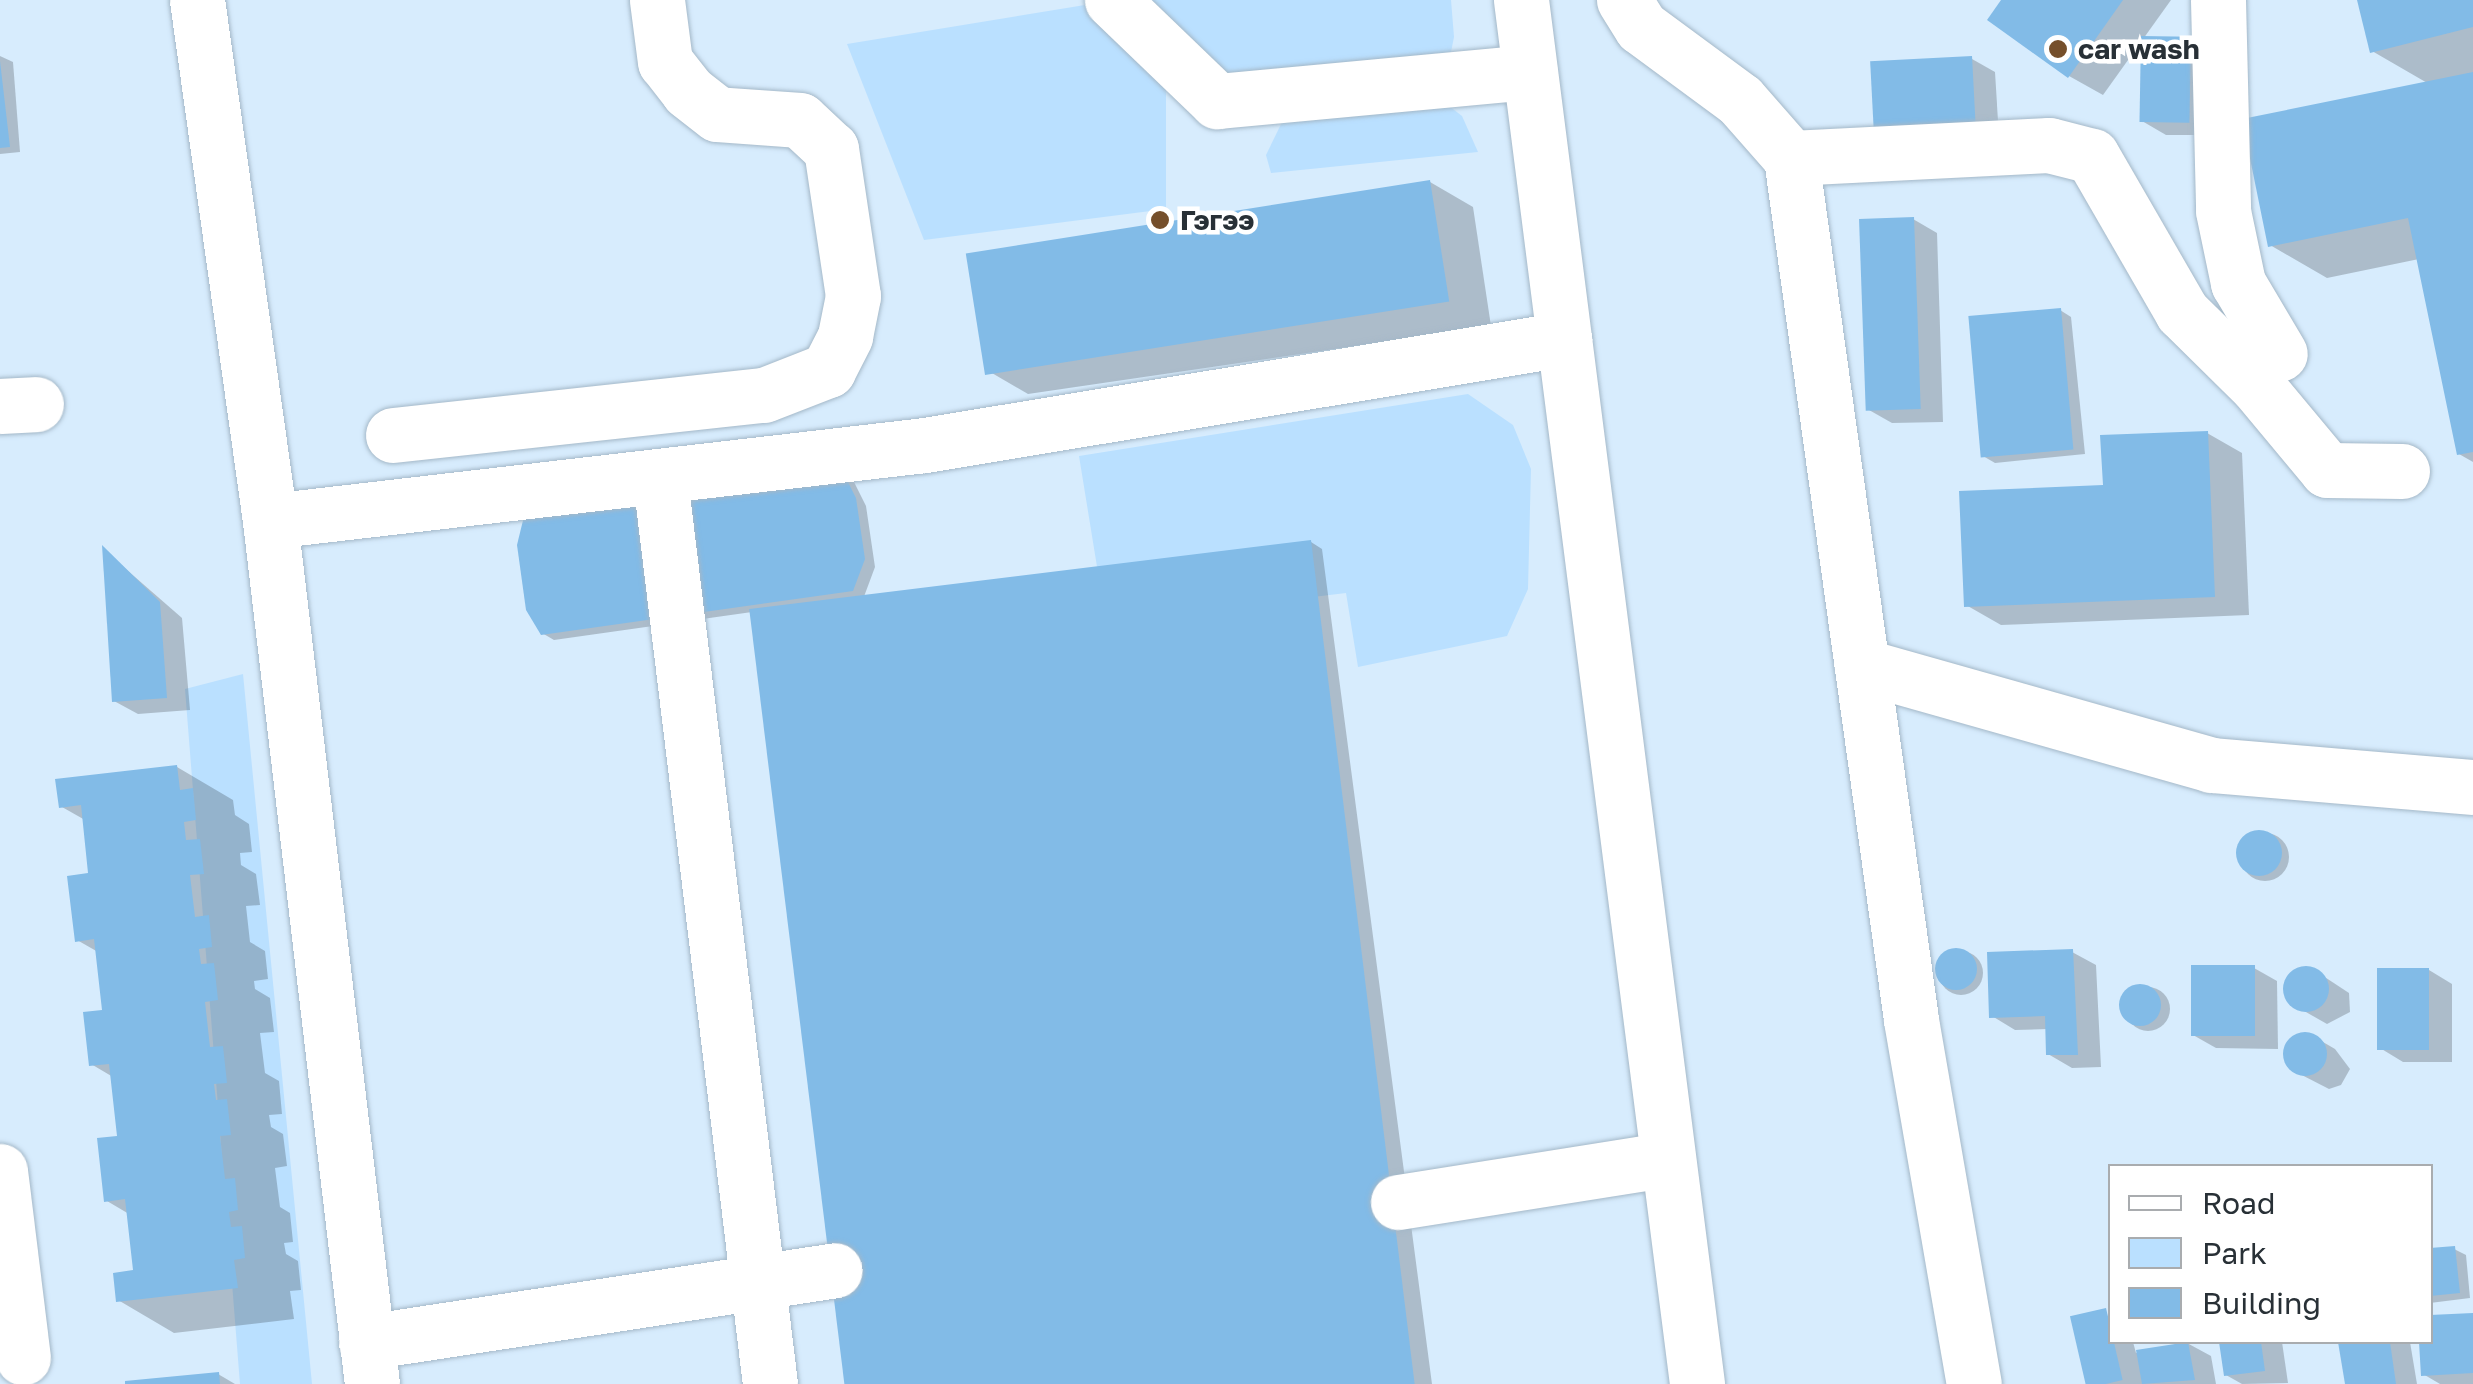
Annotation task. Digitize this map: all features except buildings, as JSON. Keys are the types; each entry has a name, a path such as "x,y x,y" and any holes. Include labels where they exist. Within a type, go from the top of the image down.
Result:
{"street":[{"path":"197,0 270,522 369,1363 758,1282 836,1270"},
{"path":"393,435 764,395 828,370 845,336 853,296 830,149 800,120 717,114 688,92 665,62 657,0"},
{"path":"1112,0 1217,101 1530,72"},
{"path":"1520,0 1697,1384"},
{"path":"1624,0 1642,26 1740,100 1791,158 1911,1020 1974,1384"},
{"path":"2218,0 2223,211 2238,283 2280,354"},
{"path":"1791,158 2049,145 2092,156 2182,312 2256,386 2327,470 2402,471"},
{"path":"270,522 925,445 1564,339"},
{"path":"660,479 770,1384"},
{"path":"1862,666 2211,766 2473,787"},
{"path":"1398,1202 1668,1158"},
{"path":"0,1171 23,1358"}],"green space":[{"path":"1134,0 1451,0 1454,37 1449,62 1245,103"},
{"path":"1091,4 1166,74 1166,209 924,240 847,44"},
{"path":"1440,99 1462,116 1478,152 1271,173 1266,155 1284,118"},
{"path":"1468,394 1513,425 1531,469 1528,589 1507,636 1358,667 1346,593 1106,622 1079,456"},
{"path":"243,674 312,1384 240,1384 185,689"}],"place":[{"name":"car wash","path":"2058,49"},
{"name":"Гэгээ","path":"1160,220"}]}
